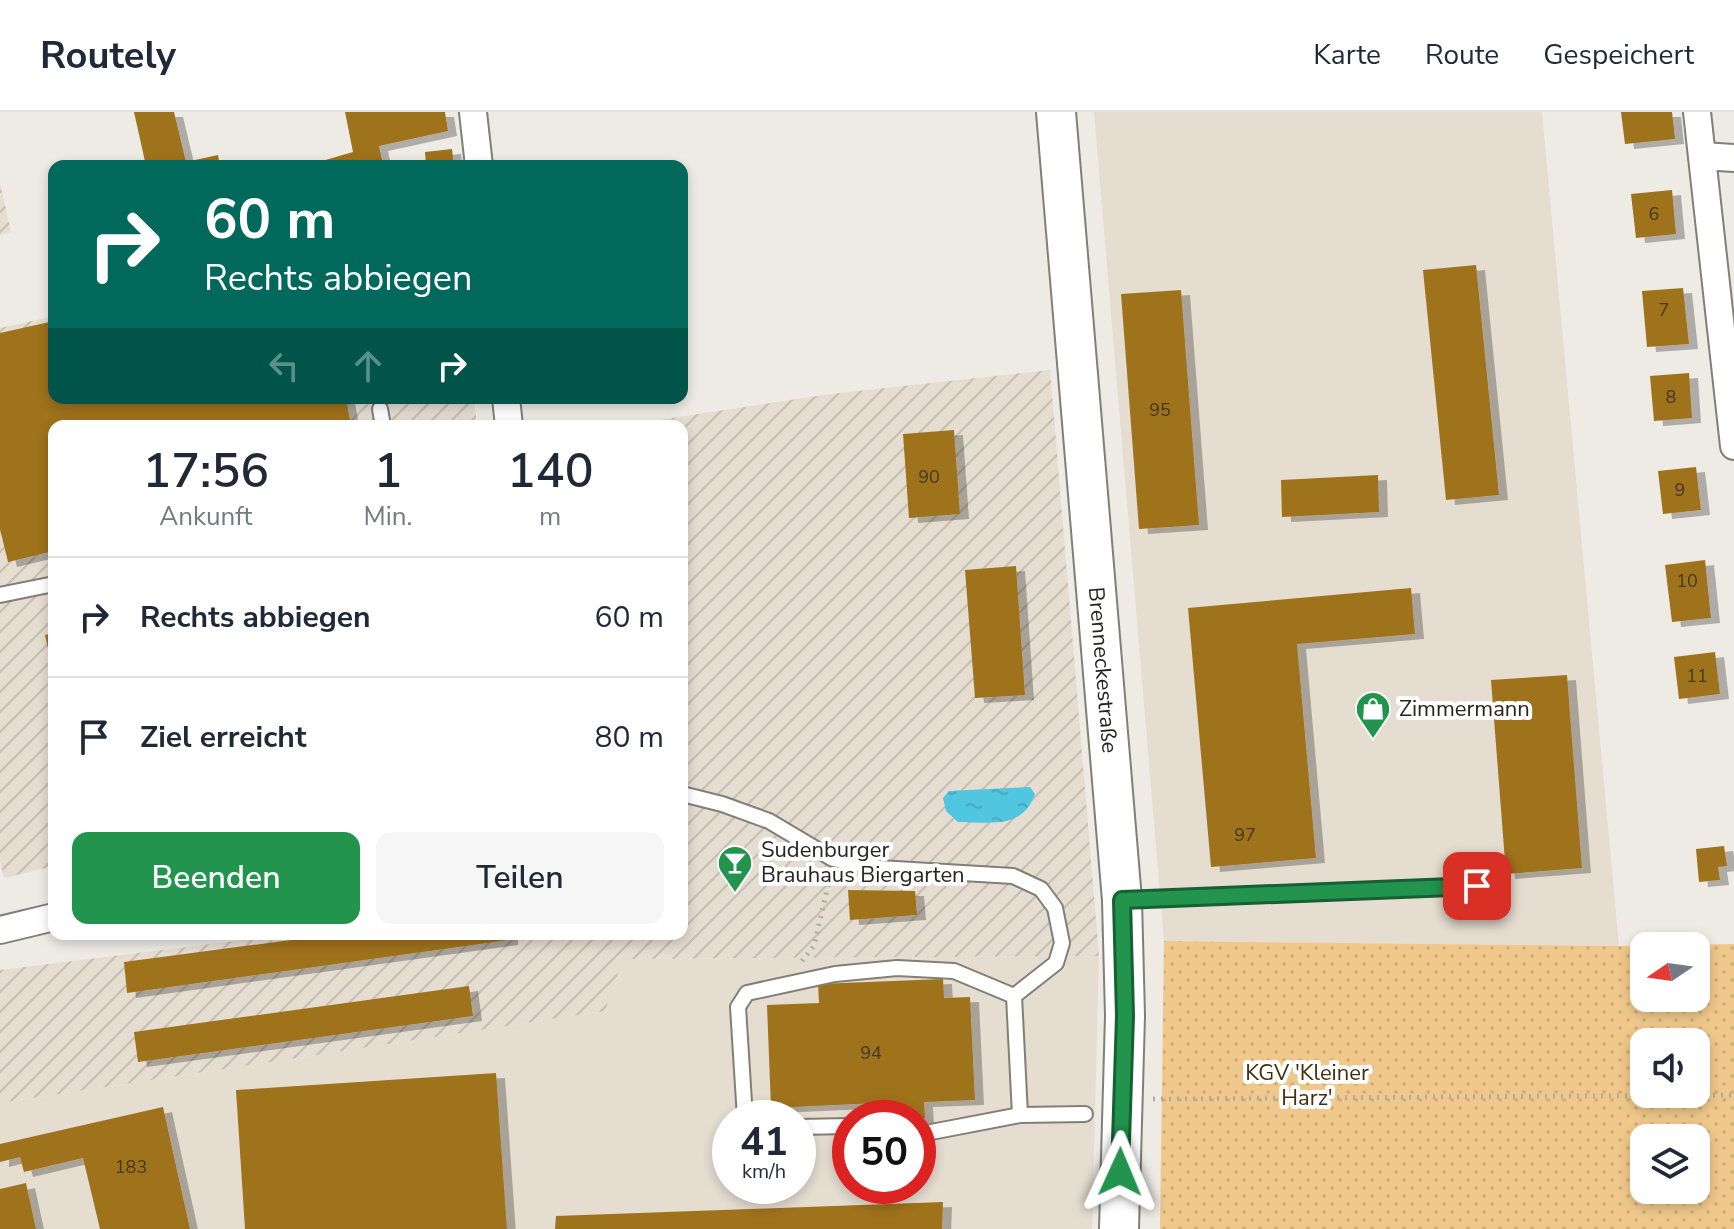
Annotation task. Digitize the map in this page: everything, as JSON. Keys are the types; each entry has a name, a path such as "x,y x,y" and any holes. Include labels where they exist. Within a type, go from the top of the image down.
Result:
{"main road":[{"name":"Brenneckestraße","path":"1056,112 1122,900 1125,1016 1119,1229"}],"street":[{"path":"473,112 478,160"},
{"path":"1697,112 1734,446"},
{"path":"1702,156 1734,158"},
{"path":"0,930 48,918"}],"lane":[{"path":"380,409 382,420"},
{"path":"0,595 48,585"},
{"path":"688,796 769,821 833,859 879,868 1013,876 1041,889 1055,908 1062,943 1056,963 1014,996"},
{"path":"1122,900 1477,886"},
{"path":"744,1100 738,1007 747,993 835,974 897,968 954,971 1014,996"},
{"path":"1014,996 1020,1115"},
{"path":"936,1131 1020,1115 1085,1114"}],"path":[{"path":"794,965 803,960 814,946 833,859"},
{"path":"1152,1099 1734,1095"}],"shaded area":[{"path":"1094,112 1542,112 1619,946 1164,941"},
{"path":"0,183 11,232 0,235"},
{"path":"48,317 48,404 475,404 476,420 48,420 48,867 4,878 0,860 0,328"},
{"path":"1050,370 1099,956 623,959 605,1011 0,1103 0,970 244,940 688,940 688,420 659,420 830,394"},
{"path":"1099,956 1092,1229 0,1229 0,1103 605,1011 623,959"}],"green space":[{"name":"KGV 'Kleiner Harz'","path":"1164,941 1630,946 1630,1012 1710,1012 1710,944 1734,944 1734,1229 1160,1229"}],"water":[{"path":"1030,787 1035,794 1029,806 1022,814 1004,822 958,822 946,811 943,798 949,791"}],"building":[{"path":"134,112 174,112 186,160 145,160"},
{"path":"345,112 445,112 448,131 379,146 382,160 326,160 353,152"},
{"path":"1621,112 1672,112 1675,139 1625,144"},
{"path":"452,149 453,160 426,160 425,152"},
{"path":"218,155 219,160 195,160"},
{"path":"1672,190 1676,234 1636,238 1631,194"},
{"path":"1476,265 1499,495 1446,500 1423,270"},
{"path":"1683,288 1689,344 1647,347 1642,291"},
{"path":"1181,290 1199,525 1139,529 1121,294"},
{"path":"48,322 48,404 347,404 350,420 48,420 48,552 8,562 0,529 0,333"},
{"path":"1689,373 1692,418 1654,421 1650,376"},
{"path":"954,430 960,514 909,518 903,434"},
{"path":"1696,467 1701,510 1663,514 1658,471"},
{"path":"1378,475 1379,512 1282,517 1281,480"},
{"path":"1705,560 1711,618 1672,622 1665,565"},
{"path":"1016,566 1025,695 975,698 965,570"},
{"path":"1411,588 1415,634 1297,644 1316,858 1211,867 1188,608"},
{"path":"1715,652 1720,694 1679,699 1674,657"},
{"path":"1567,675 1582,868 1506,874 1491,680"},
{"path":"1724,846 1727,866 1718,867 1720,880 1699,882 1696,849"},
{"path":"848,890 915,891 917,915 850,920"},
{"path":"291,940 509,940 127,993 124,962"},
{"path":"943,979 944,998 970,997 975,1100 832,1100 832,1105 816,1106 816,1100 771,1100 767,1005 819,1003 818,984"},
{"path":"469,986 473,1016 138,1062 134,1032"},
{"path":"496,1073 507,1229 245,1229 236,1090"},
{"path":"163,1107 190,1229 100,1229 83,1158 24,1172 20,1157 0,1162 0,1144"},
{"path":"26,1183 36,1229 0,1229 0,1189"},
{"path":"943,1202 942,1229 555,1229 556,1216"}],"place":[{"name":"Zimmermann","path":"1373,740"},
{"name":"Sudenburger Brauhaus Biergarten","path":"735,894"}],"route":[{"path":"1120,1172 1125,1016 1122,900 1477,886"}]}
